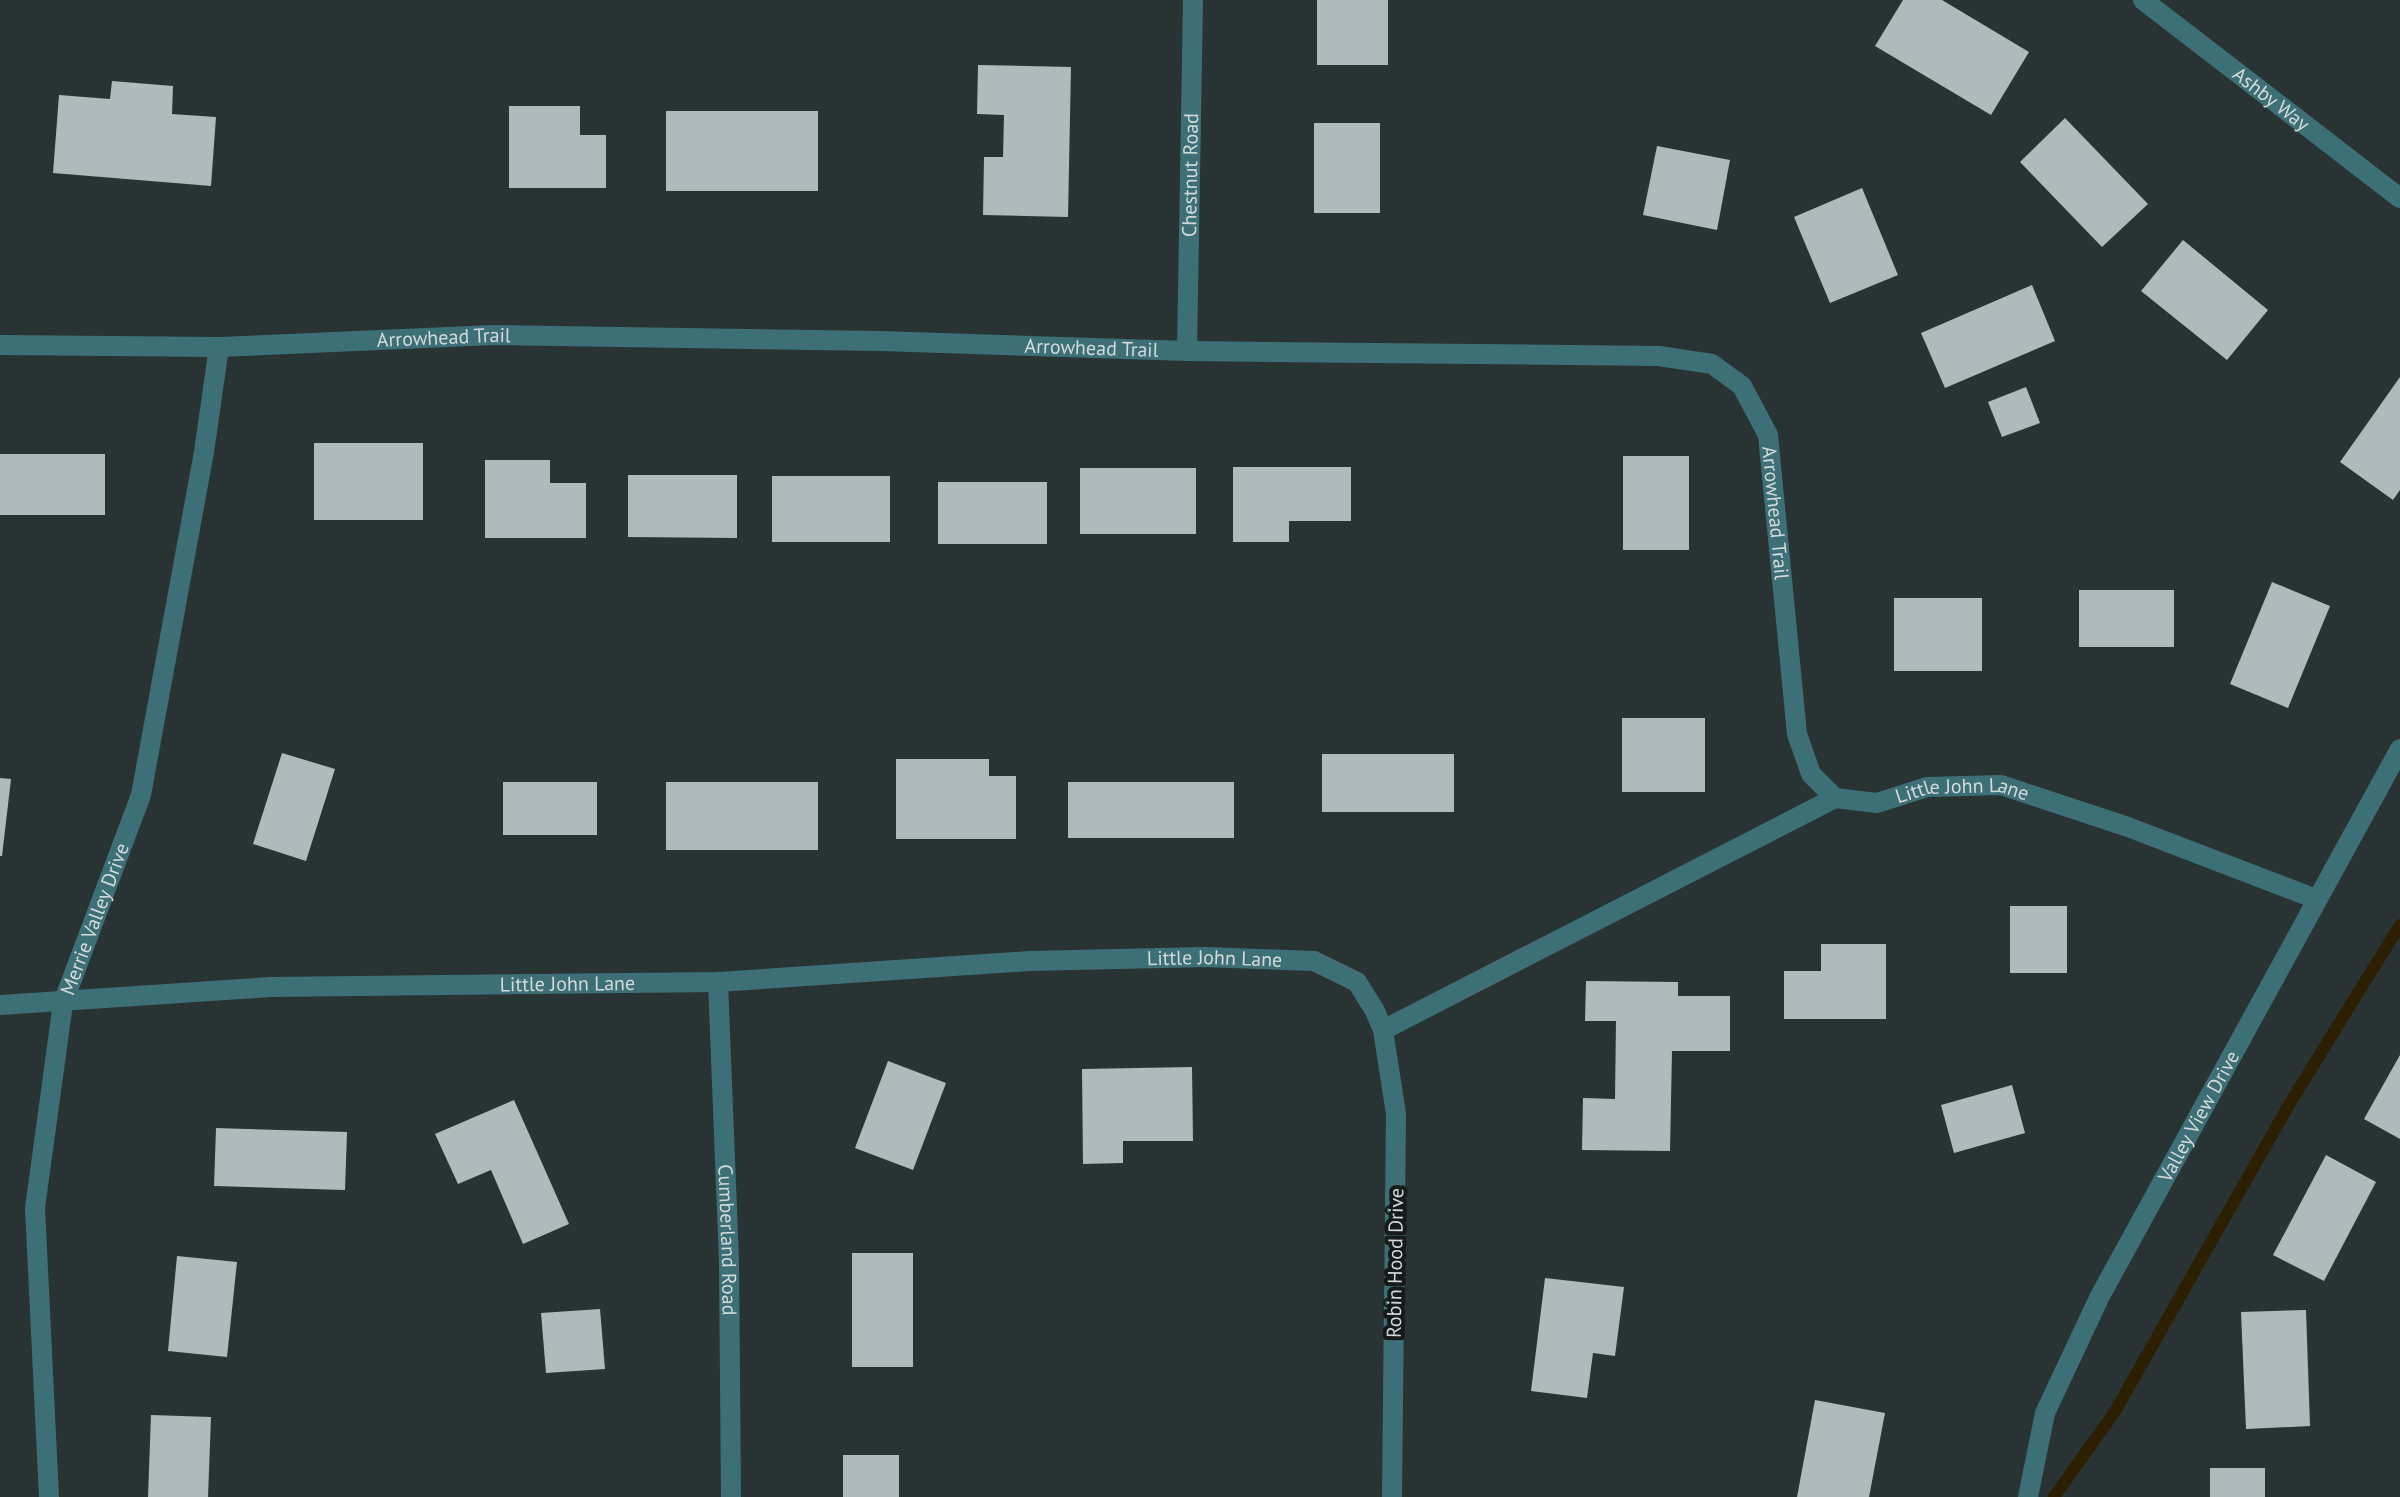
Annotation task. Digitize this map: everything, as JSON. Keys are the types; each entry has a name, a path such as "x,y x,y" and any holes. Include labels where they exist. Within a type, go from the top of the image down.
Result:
{"street":[{"name":"Chestnut Road","path":"1187,351 1193,0"},
{"name":"Ashby Way","path":"2143,0 2400,198"},
{"name":"Arrowhead Trail","path":"0,345 219,347 494,335 865,341 1187,351 1659,356 1712,364 1742,386 1768,435 1797,734 1811,774 1835,798"},
{"name":"Merrie Valley Drive","path":"49,1497 35,1208 63,1003 141,795 204,452 219,347"},
{"name":"Valley View Drive","path":"2028,1497 2045,1413 2100,1296 2400,749"},
{"name":"Little John Lane","path":"1835,798 1877,803 1927,787 2001,785 2128,827 2316,899"},
{"path":"1383,1030 1835,798"},
{"name":"Little John Lane","path":"0,1005 271,987 718,982 1030,961 1206,957 1314,961 1357,982 1383,1030"},
{"name":"Cumberland Road","path":"718,982 729,1261 731,1497"},
{"name":"Robin Hood Drive","path":"1383,1030 1396,1114 1392,1497"}],"building":[{"path":"1317,0 1388,0 1388,65 1317,65"},
{"path":"1903,0 1942,0 2029,52 1991,115 1875,46"},
{"path":"978,65 1071,67 1068,217 983,215 984,157 1003,157 1004,115 977,114"},
{"path":"112,81 173,86 172,114 216,117 211,186 53,173 59,95 110,99"},
{"path":"509,106 580,106 580,135 606,135 606,188 509,188"},
{"path":"666,111 818,111 818,191 666,191"},
{"path":"2065,118 2148,204 2102,247 2020,162"},
{"path":"1314,123 1380,123 1380,213 1314,213"},
{"path":"1657,146 1730,160 1717,230 1643,215"},
{"path":"1862,188 1898,275 1830,303 1794,217"},
{"path":"2183,240 2268,310 2227,360 2141,291"},
{"path":"2032,285 2055,341 1945,388 1921,333"},
{"path":"2400,377 2400,490 2393,500 2340,462"},
{"path":"2026,387 2040,423 2002,437 1988,402"},
{"path":"314,443 423,443 423,520 314,520"},
{"path":"0,454 105,454 105,515 0,515"},
{"path":"1623,456 1689,456 1689,550 1623,550"},
{"path":"485,460 550,460 550,483 586,483 586,538 485,538"},
{"path":"1233,467 1351,467 1351,521 1289,521 1289,542 1233,542"},
{"path":"1080,468 1196,468 1196,534 1080,534"},
{"path":"628,475 737,475 737,538 628,537"},
{"path":"772,476 890,476 890,542 772,542"},
{"path":"938,482 1047,482 1047,544 938,544"},
{"path":"2272,582 2330,606 2288,708 2230,684"},
{"path":"2079,590 2174,590 2174,647 2079,647"},
{"path":"1894,598 1982,598 1982,671 1894,671"},
{"path":"1622,718 1705,718 1705,792 1622,792"},
{"path":"282,753 335,769 306,861 253,844"},
{"path":"1322,754 1454,754 1454,812 1322,812"},
{"path":"896,759 989,759 989,776 1016,776 1016,839 896,839"},
{"path":"0,778 11,779 2,856 0,856"},
{"path":"503,782 597,782 597,835 503,835"},
{"path":"666,782 818,782 818,850 666,850"},
{"path":"1068,782 1234,782 1234,838 1068,838"},
{"path":"2010,906 2067,906 2067,973 2010,973"},
{"path":"1821,944 1886,944 1886,1019 1784,1019 1784,971 1821,971"},
{"path":"1586,981 1678,982 1678,996 1730,996 1730,1051 1672,1051 1670,1151 1582,1150 1583,1098 1615,1099 1616,1021 1585,1021"},
{"path":"2400,1055 2400,1139 2364,1119"},
{"path":"888,1061 946,1083 913,1170 855,1148"},
{"path":"1192,1067 1193,1141 1123,1141 1123,1163 1083,1164 1082,1069"},
{"path":"2012,1085 2025,1133 1954,1153 1941,1105"},
{"path":"514,1100 569,1224 523,1244 491,1170 458,1184 435,1134"},
{"path":"216,1128 347,1132 345,1190 214,1186"},
{"path":"2326,1155 2376,1182 2324,1281 2273,1255"},
{"path":"852,1253 913,1253 913,1367 852,1367"},
{"path":"177,1256 237,1262 227,1357 168,1351"},
{"path":"1545,1278 1624,1287 1615,1356 1593,1353 1587,1398 1531,1391"},
{"path":"600,1309 605,1369 546,1373 541,1313"},
{"path":"2306,1310 2310,1426 2246,1429 2241,1312"},
{"path":"1815,1400 1885,1413 1869,1497 1797,1497"},
{"path":"151,1415 211,1417 208,1497 148,1497"},
{"path":"843,1455 899,1455 899,1497 843,1497"},
{"path":"2210,1468 2265,1468 2265,1497 2210,1497"}],"waterway":[{"path":"2054,1497 2114,1413 2290,1103 2400,925"}]}
